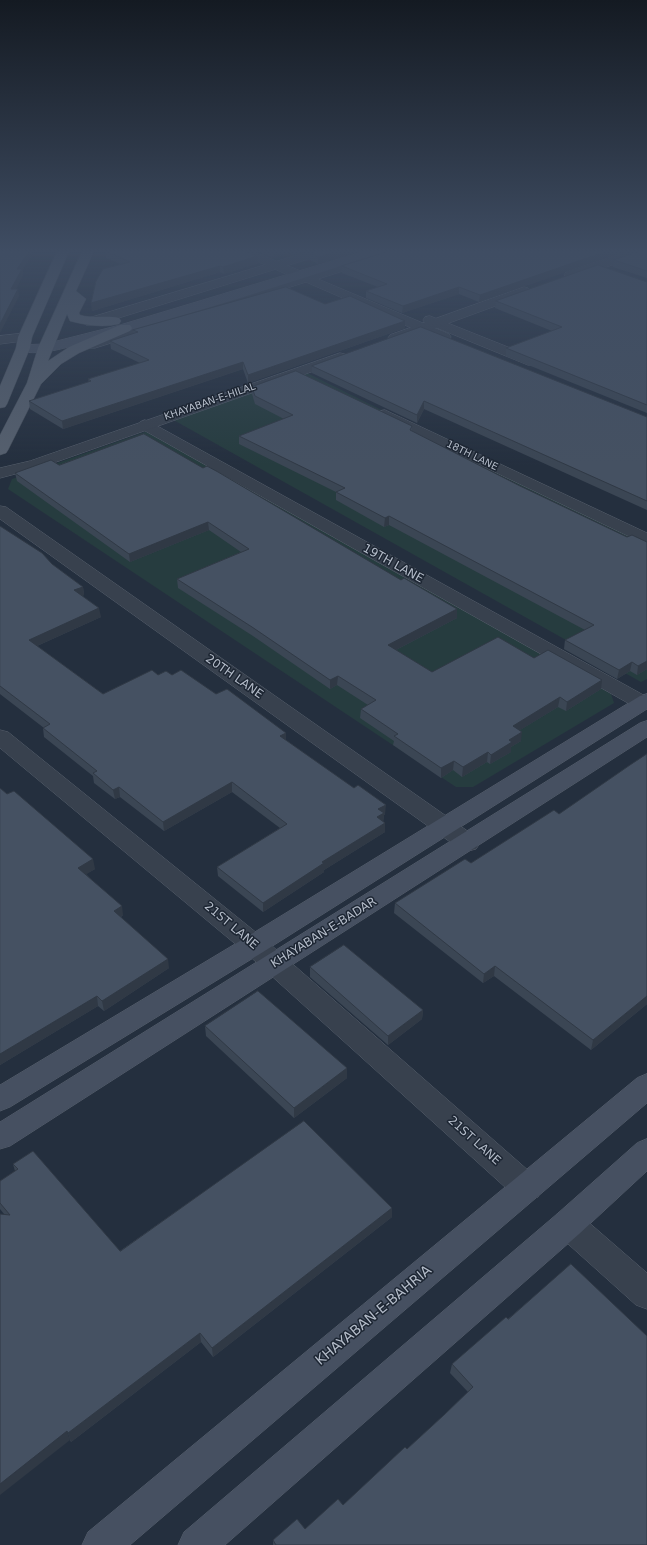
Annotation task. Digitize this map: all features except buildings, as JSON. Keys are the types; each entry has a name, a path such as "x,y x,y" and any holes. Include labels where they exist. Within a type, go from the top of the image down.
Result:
{"main road":[{"path":"0,404 33,321"},
{"path":"0,450 34,383 57,321"},
{"path":"86,321 120,324"},
{"path":"24,342 48,343 129,321"},
{"path":"34,383 56,361 120,324 129,321"},
{"path":"0,1099 254,945 444,825 644,702"},
{"name":"KHAYABAN-E-BADAR","path":"0,1138 275,963 468,843 647,728"},
{"name":"KHAYABAN-E-BAHRIA","path":"101,1545 647,1086"},
{"path":"197,1545 568,1224 647,1152"}],"street":[{"path":"74,350 154,321"},
{"path":"419,321 542,371"},
{"path":"386,336 428,321"},
{"path":"0,342 24,342"},
{"name":"KHAYABAN-E-HILAL","path":"0,462 12,461 42,453 352,348 297,372 32,466 0,473"},
{"path":"297,372 319,383"},
{"name":"18TH LANE","path":"369,407 647,540"},
{"name":"19TH LANE","path":"145,425 644,702"},
{"name":"20TH LANE","path":"0,511 468,843"},
{"name":"21ST LANE","path":"0,737 254,945 527,1188"},
{"path":"568,1224 647,1294"}],"green space":[{"path":"303,371 647,542 647,679 641,682 170,418"},
{"path":"145,432 161,434 611,694 614,703 473,787 456,787 8,489 12,479"}]}
